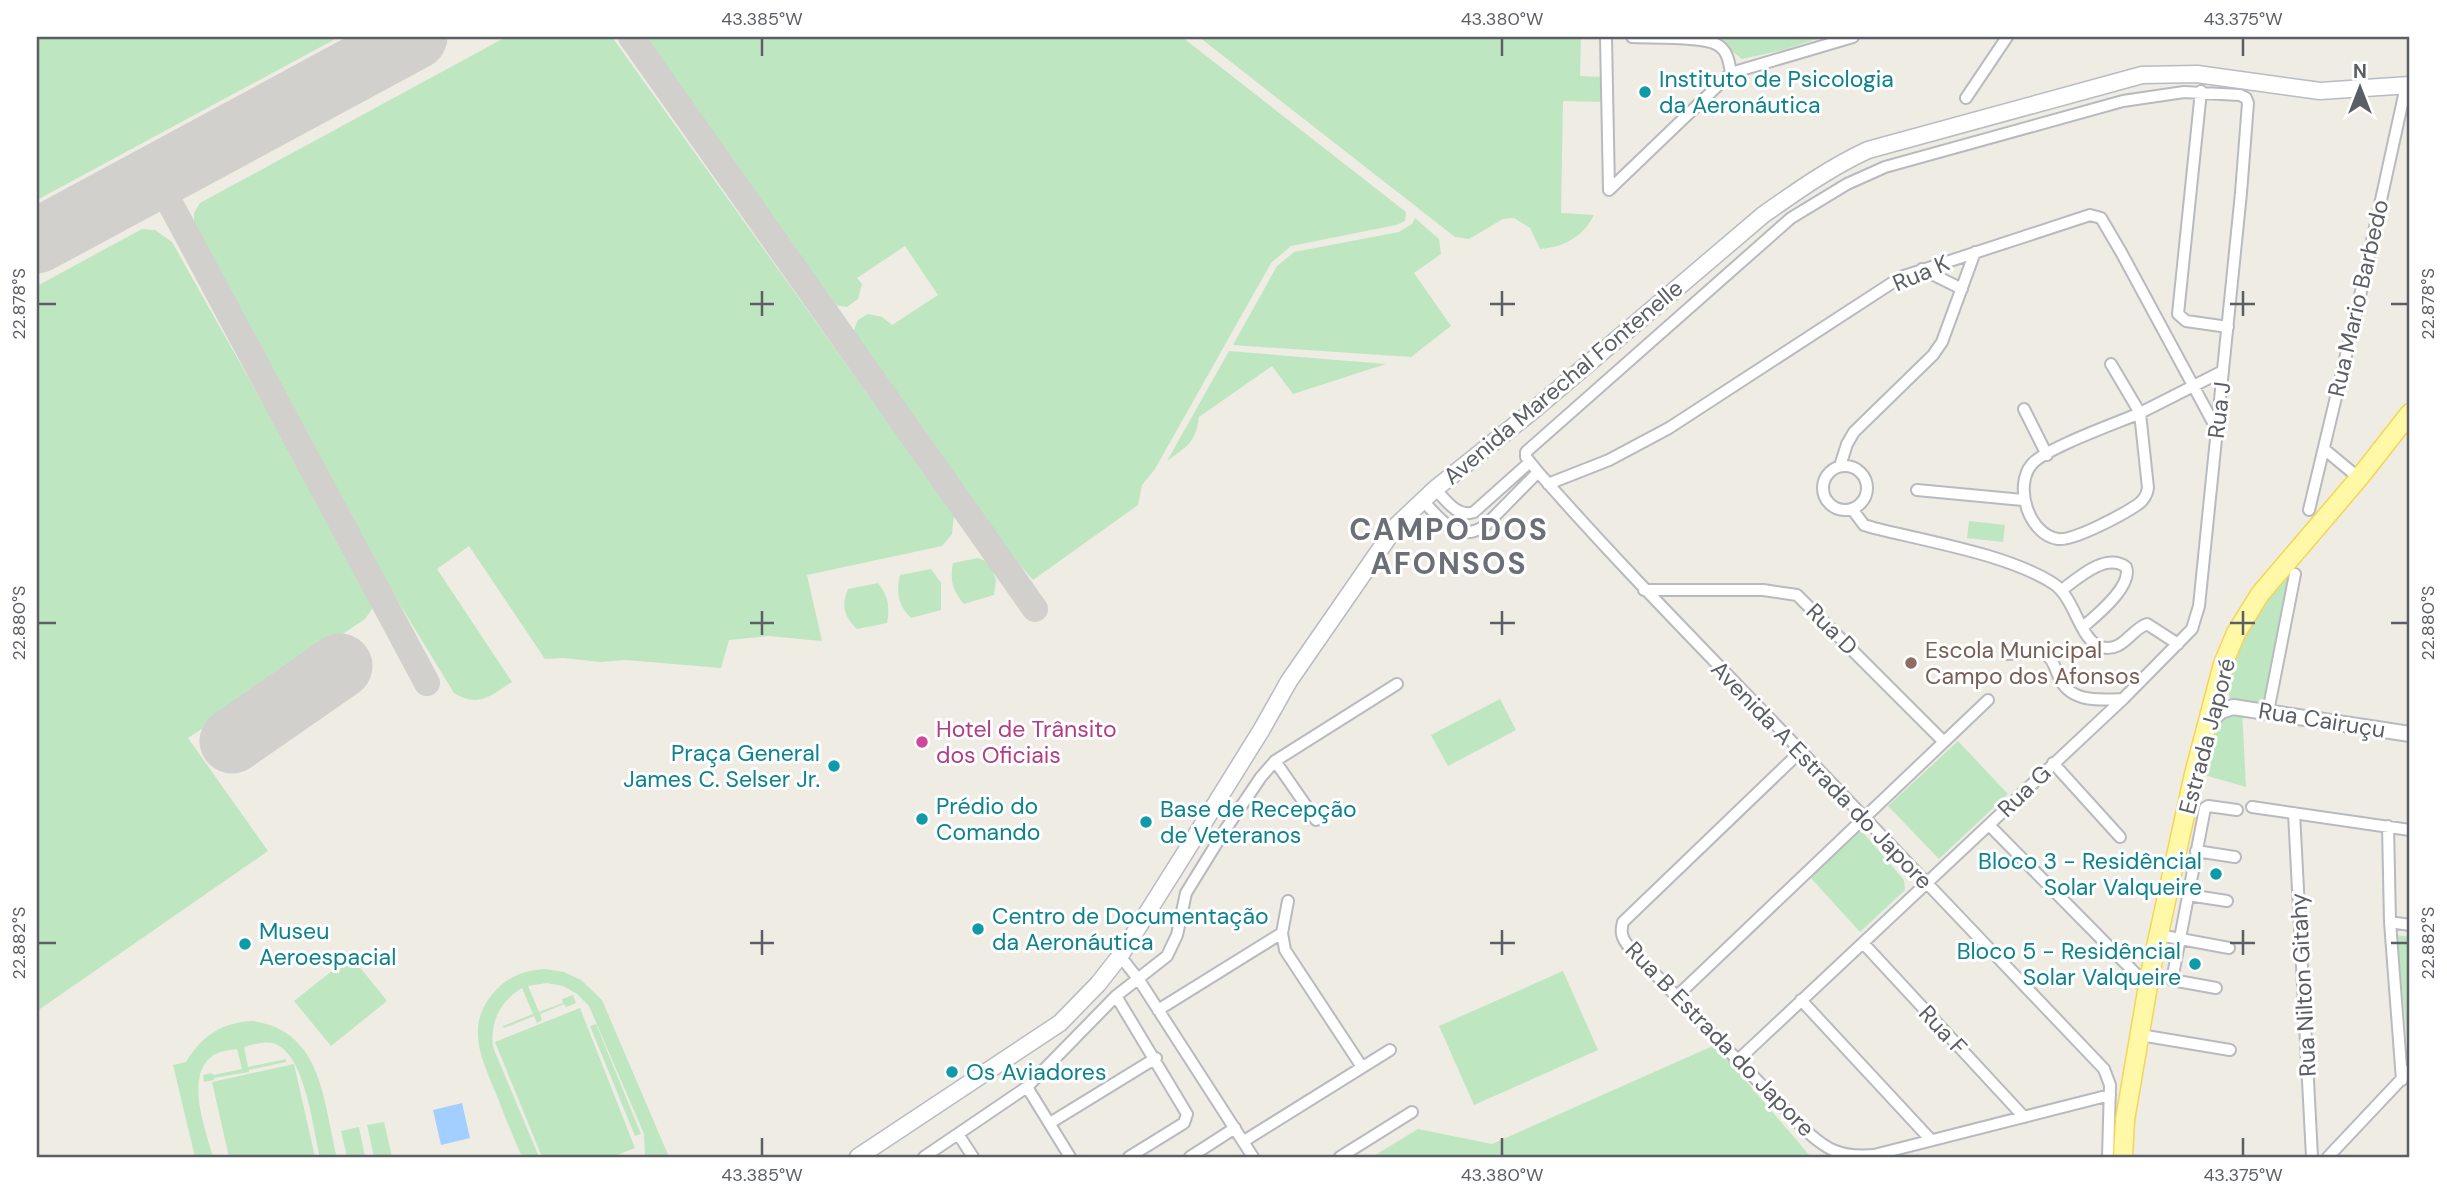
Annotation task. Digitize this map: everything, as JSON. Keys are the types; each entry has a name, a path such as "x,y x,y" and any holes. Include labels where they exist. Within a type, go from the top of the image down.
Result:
{"main road":[{"name":"Avenida Marechal Fontenelle","path":"859,1157 1060,1023 1098,984 1120,956 1262,729 1289,681 1397,525 1435,489 1535,409 1763,215 1828,171 1868,150 2142,75 2197,74 2320,90 2408,86"},
{"name":"Estrada Japoré","path":"2123,1157 2125,1119 2159,935 2219,674 2236,633 2260,594 2359,478 2410,413"}],"street":[{"path":"1606,37 1609,190 1731,73 1853,37"},
{"path":"1632,37 1716,44 1728,55 1731,73"},
{"path":"1966,98 2007,37"},
{"name":"Rua Mario Barbedo","path":"2309,510 2408,86"},
{"path":"1435,489 1459,513 1467,515 1474,512 1528,460 1528,448 1791,218 1847,184 1894,164 2123,101 2165,93 2201,92 2178,314 2186,321 2228,327"},
{"name":"Rua J","path":"2123,699 2192,628 2199,606 2248,112 2247,101 2240,95 2201,92"},
{"name":"Rua K","path":"1548,484 1620,455 1669,428 1901,277 2081,216 2095,215 2101,218 2216,428"},
{"path":"1840,466 1854,432 1933,355 1942,342 1975,252"},
{"path":"1922,269 1962,289"},
{"path":"2111,364 2140,413 2148,488 2138,505 2070,538 2048,536 2041,531 2023,500 2027,474 2032,464 2047,455 2140,413 2223,371"},
{"path":"2024,409 2047,455"},
{"path":"2324,449 2359,478"},
{"name":"Avenida A Estrada do Japore","path":"1528,460 1644,590 2104,1069 2110,1095"},
{"path":"1852,466 1866,478 1866,497 1852,509 1842,510 1831,506 1824,498 1822,487 1825,477 1832,469 1852,466"},
{"path":"1423,501 1451,529 1468,533 1476,531 1485,526 1538,472"},
{"path":"1505,483 1516,495"},
{"path":"1917,490 2023,500"},
{"path":"1852,509 1864,525 2026,569 2062,590 2092,642 2105,648 2122,645 2147,624 2178,644"},
{"path":"1467,515 1468,533"},
{"path":"2062,590 2108,562 2122,563 2127,570 2124,583 2083,627"},
{"path":"2269,712 2295,574"},
{"name":"Rua D","path":"1644,590 1763,590 1797,595 1944,742"},
{"path":"2006,654 2042,652 2049,656 2061,682 2074,695 2094,699 2123,699"},
{"name":"Rua Cairuçu","path":"2219,674 2233,707"},
{"path":"924,1157 1027,1087 1116,996 1167,956 1177,935 1186,893 1223,833 1275,761 1397,684"},
{"name":"Rua G","path":"1737,1060 2123,699"},
{"path":"1677,996 1988,700"},
{"name":"Rua Cairuçu","path":"2207,724 2221,711 2233,707 2410,734"},
{"name":"Rua B Estrada do Japore","path":"1801,751 1623,922 1623,940 1801,1126 1821,1145 1843,1154 1874,1155 2110,1095"},
{"path":"1275,761 1316,820"},
{"path":"2053,763 2120,837"},
{"path":"2216,988 2172,980 2205,808 2208,806 2237,810"},
{"path":"2252,807 2410,830"},
{"name":"Rua Nilton Gitahy","path":"2294,813 2312,1157"},
{"path":"1989,825 2135,974"},
{"path":"2388,826 2390,922 2402,1080"},
{"path":"2196,851 2235,856"},
{"path":"2188,895 2227,901"},
{"path":"1288,901 1282,933 1285,950 1362,1068"},
{"path":"2390,922 2410,925"},
{"path":"1158,1010 1282,933"},
{"path":"2159,935 2229,948"},
{"name":"Rua F","path":"1863,943 2024,1117"},
{"path":"1120,956 1139,980 1253,1157"},
{"path":"1116,996 1186,1108 1187,1119 1129,1157"},
{"path":"1801,999 1931,1140"},
{"path":"2140,1035 2230,1050"},
{"path":"1244,1141 1390,1051"},
{"path":"1050,1123 1156,1058"},
{"path":"2328,1157 2410,1070"},
{"path":"1027,1087 1070,1157"},
{"path":"2108,1157 2110,1095"},
{"path":"1340,1157 1412,1112"},
{"path":"1190,1157 1235,1128"},
{"path":"958,1134 973,1157"}],"green space":[{"path":"37,37 339,37 37,200"},
{"path":"506,37 612,37 954,515 952,534 942,546 807,575 822,641 768,636 729,640 721,668 626,660 601,662 545,659 469,546 437,569 512,682 491,696 478,700 454,693 396,598 194,231 194,213 200,203"},
{"path":"646,37 1182,37 1406,212 1405,221 1291,246 1271,263 1155,469 1142,485 1138,505 1033,580 994,535 853,332 858,320 868,314 882,317 892,325 938,295 905,246 857,278 862,284 858,299 847,307 833,305"},
{"path":"1199,37 1581,37 1580,76 1603,77 1602,102 1563,101 1561,213 1594,215 1590,223 1572,240 1549,248 1540,249 1530,228 1514,218 1503,219 1469,239 1455,237"},
{"path":"1700,37 1823,37 1742,59"},
{"path":"1415,218 1439,239 1441,254 1414,273 1451,326 1411,357 1233,345 1277,266 1294,252 1399,232 1412,224"},
{"path":"142,229 155,230 172,242 373,599 372,609 365,619 188,738 268,851 37,1011 37,286"},
{"path":"1229,351 1386,364 1293,394 1272,366 1199,417 1193,439 1167,461"},
{"path":"1969,521 2005,525 2003,542 1967,538"},
{"path":"978,558 990,563 996,580 994,595 964,604 953,585 953,563"},
{"path":"2297,559 2267,712 2242,709 2246,787 2201,774 2221,719 2232,708 2226,679 2262,594"},
{"path":"931,569 941,583 941,610 911,618 899,598 900,575"},
{"path":"878,583 887,602 887,623 857,629 845,610 848,589"},
{"path":"1500,699 1516,730 1448,766 1431,735"},
{"path":"1958,741 2008,794 1939,859 1888,806"},
{"path":"1859,828 1904,880 1905,890 1860,932 1810,877"},
{"path":"2397,935 2410,937 2408,1050"},
{"path":"351,956 387,1001 331,1046 294,1001"},
{"path":"545,969 564,972 581,980 602,1000 669,1157 645,1157 644,1134 589,1006 577,994 563,986 547,983 528,986 539,1012 563,1003 562,999 573,995 576,1003 566,1007 564,1004 540,1014 542,1020 537,1023 534,1016 504,1028 503,1026 533,1014 522,988 502,1006 493,1029 493,1047 539,1157 522,1157 481,1055 478,1029 486,1003 501,985 518,975"},
{"path":"1563,971 1598,1050 1474,1105 1439,1026"},
{"path":"580,1008 635,1148 612,1157 542,1157 495,1042"},
{"path":"253,1021 276,1027 294,1039 307,1054 323,1092 337,1157 320,1157 300,1075 283,1049 265,1042 244,1047 248,1067 286,1059 286,1062 204,1082 203,1075 242,1069 237,1049 217,1053 203,1066 198,1091 202,1119 213,1157 195,1157 173,1065 186,1062 214,1032 232,1024"},
{"path":"596,1024 641,1134 635,1136 590,1026"},
{"path":"1715,1045 1811,1157 1372,1157 1418,1129 1492,1144"},
{"path":"294,1064 315,1157 229,1157 212,1082"},
{"path":"384,1122 392,1157 374,1157 367,1125"},
{"path":"359,1127 365,1157 347,1157 341,1131"}],"water":[{"path":"462,1103 470,1138 441,1145 433,1110"}],"taxiway":[{"path":"631,37 1035,609"},
{"path":"156,177 427,683"}],"runway":[{"path":"37,241 415,37"},
{"path":"232,741 340,666"}],"place":[{"name":"Instituto de Psicologia da Aeronáutica","path":"1645,92"},
{"name":"Escola Municipal Campo dos Afonsos","path":"1911,663"},
{"name":"Hotel de Trânsito dos Oficiais","path":"922,742"},
{"name":"Praça General James C. Selser Jr.","path":"834,766"},
{"name":"Prédio do Comando","path":"922,819"},
{"name":"Base de Recepção de Veteranos","path":"1146,822"},
{"name":"Bloco 3 - Residêncial Solar Valqueire","path":"2216,874"},
{"name":"Centro de Documentação da Aeronáutica","path":"978,929"},
{"name":"Museu Aeroespacial","path":"245,944"},
{"name":"Bloco 5 - Residêncial Solar Valqueire","path":"2195,964"},
{"name":"Os Aviadores","path":"952,1072"}],"district":[{"name":"CAMPO DOS AFONSOS","path":"1449,546"}]}
